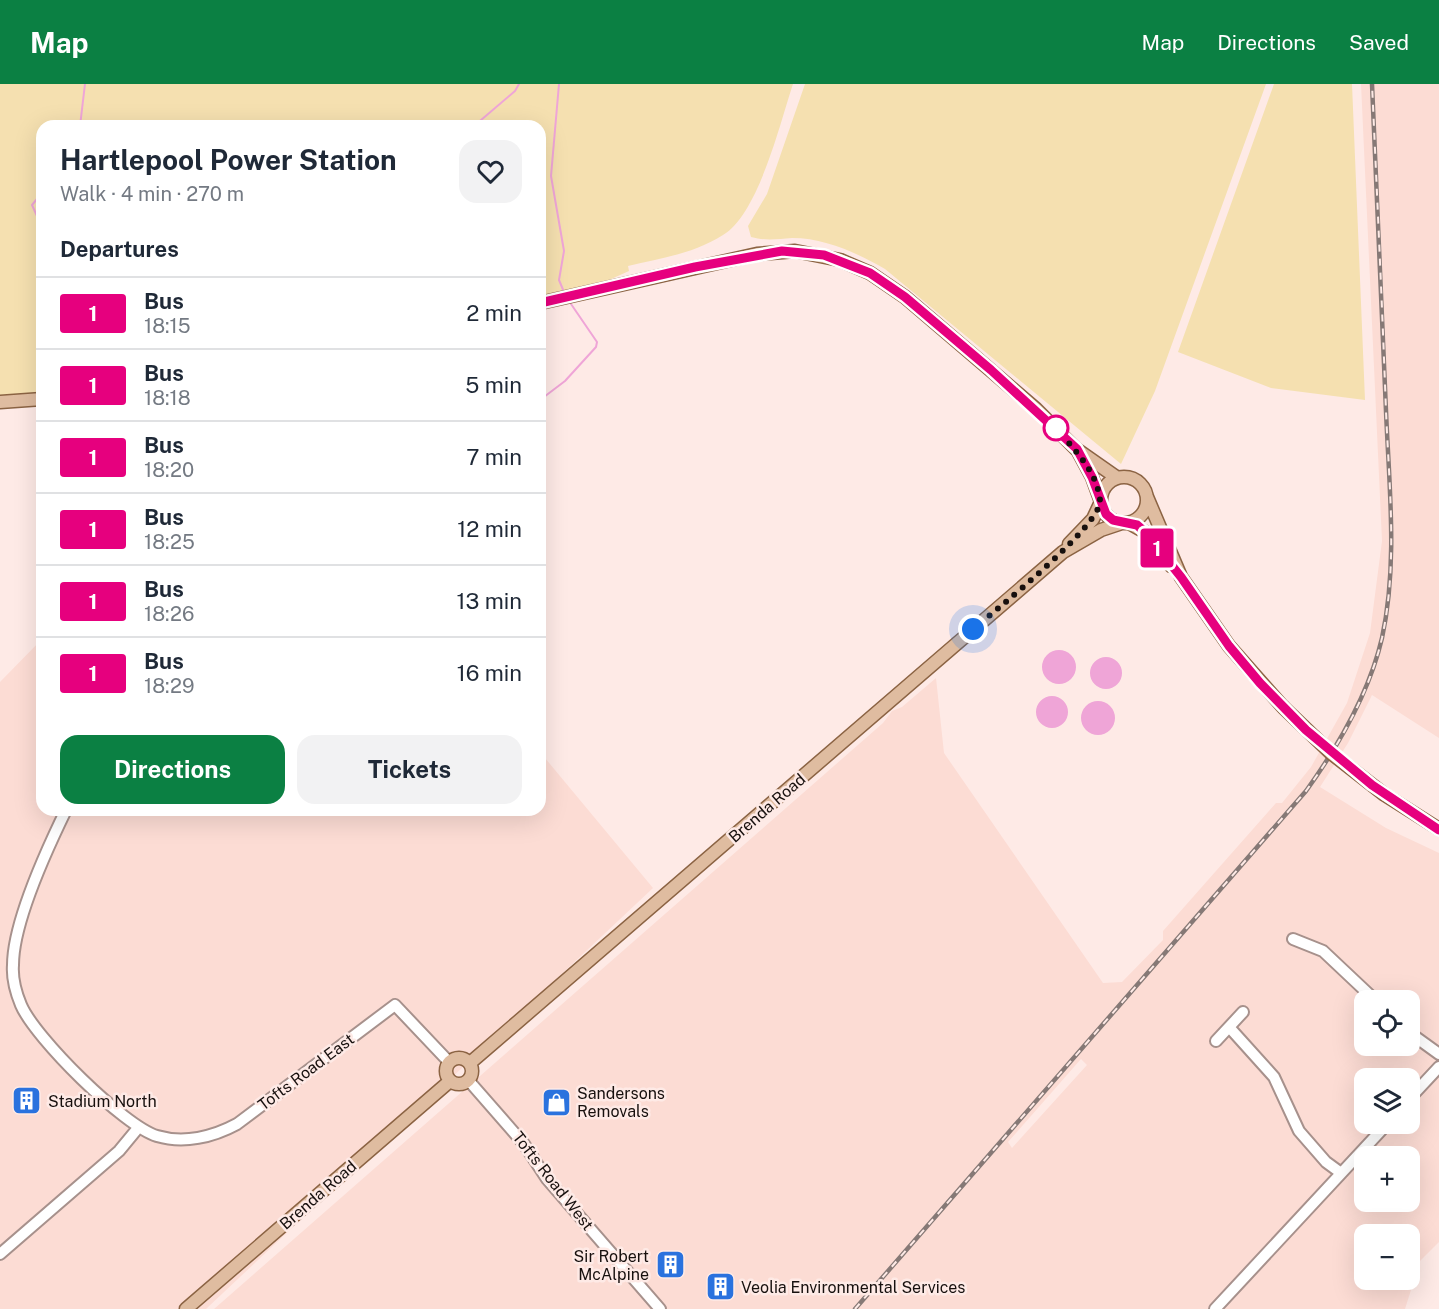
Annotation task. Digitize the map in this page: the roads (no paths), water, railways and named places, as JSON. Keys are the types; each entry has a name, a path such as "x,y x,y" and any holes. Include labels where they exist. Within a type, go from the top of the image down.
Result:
{"main road":[{"path":"546,302 757,254 795,251 824,255 870,273 905,297 1027,401 1077,449 1116,477"},
{"path":"0,402 36,399"},
{"path":"1077,449 1092,477 1106,514 1145,532 1181,577 1229,646 1283,706 1331,753 1385,795 1439,830"},
{"path":"1100,502 1102,490 1116,477 1124,476 1138,481 1181,577"},
{"path":"1126,523 1141,515 1147,497"},
{"name":"Brenda Road","path":"470,1063 1063,552 1093,519 1100,502"},
{"name":"Brenda Road","path":"1063,552 1101,530 1126,523"},
{"path":"459,1058 470,1063 472,1075 469,1081 457,1085 450,1081 447,1076 449,1062 459,1058"},
{"name":"Brenda Road","path":"186,1309 450,1081"}],"street":[{"path":"0,1254 119,1151 138,1128 110,1104 44,1039 21,1006 15,987 13,958 22,916 64,816"},
{"path":"1293,939 1323,951 1364,990"},
{"name":"Tofts Road East","path":"138,1128 173,1139 194,1138 224,1131 237,1124 395,1005 449,1062"},
{"path":"1216,1041 1243,1012"},
{"path":"1229,1027 1274,1077 1299,1131 1326,1162 1341,1173"},
{"path":"1420,1040 1439,1054"},
{"path":"1420,1087 1439,1067"},
{"name":"Tofts Road West","path":"469,1081 524,1144 550,1183 660,1309"},
{"path":"1215,1309 1378,1134"}],"waterway":[{"path":"81,120 85,84"},
{"path":"481,120 515,91 519,84"},
{"path":"559,84 551,176 564,251 559,280 564,292"},
{"path":"36,200 32,205 36,214"},
{"path":"546,395 565,381 596,347 597,342 571,304"}],"railway":[{"path":"855,1309 1306,791 1330,756 1361,699 1382,638 1390,582 1391,553 1372,84"}],"place":[{"name":"Stadium North","path":"27,1101"},
{"name":"Sandersons Removals","path":"556,1102"},
{"name":"Sir Robert McAlpine","path":"670,1265"},
{"name":"Veolia Environmental Services","path":"720,1287"}]}
